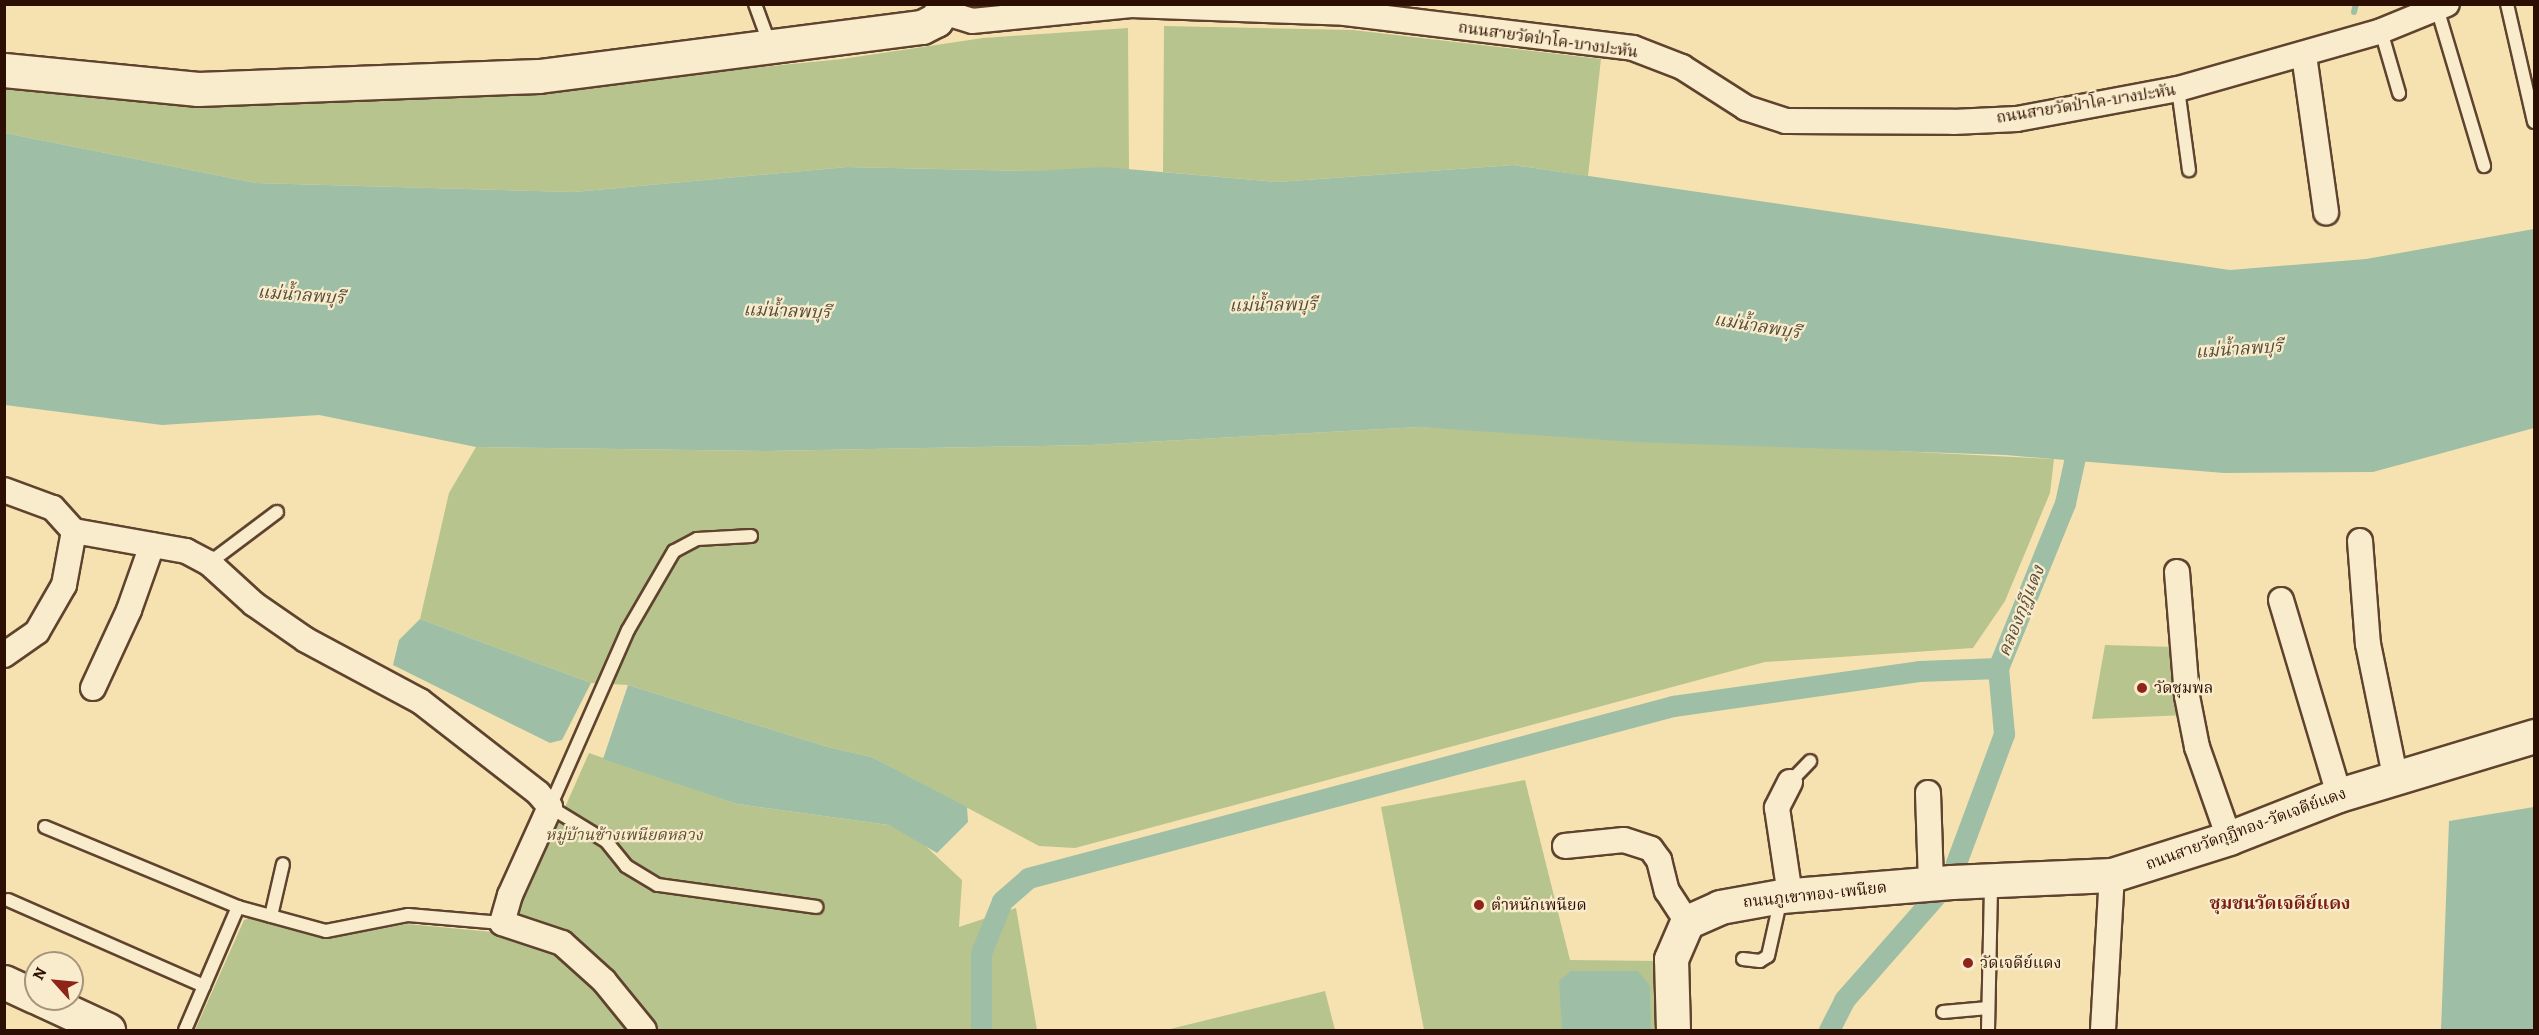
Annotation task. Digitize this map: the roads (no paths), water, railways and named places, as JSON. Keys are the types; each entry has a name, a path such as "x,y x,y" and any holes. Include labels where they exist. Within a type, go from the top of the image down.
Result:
{"street":[{"name":"ถนนสายวัดป่าโค-บางปะหัน","path":"944,8 972,21 1018,10 1117,5 1345,13 1633,48 1682,67 1746,108 1786,122 2017,119 2178,89 2304,55 2380,31 2442,6"},
{"path":"4,70 198,89 539,76 922,27 944,8"},
{"path":"2304,55 2326,212"},
{"path":"4,490 53,508 74,531 186,551 209,563 255,604 306,640 420,701 550,807 510,896 502,922 562,943 604,981 644,1030"},
{"path":"4,655 37,632 64,585 74,531"},
{"path":"2360,541 2368,644 2395,776"},
{"path":"93,688 129,610 152,545"},
{"path":"2177,572 2187,696 2197,747 2229,838"},
{"path":"2281,600 2339,795"},
{"name":"ถนนสายวัดกุฎีทอง-วัดเจดีย์แดง","path":"1941,883 2112,875 2229,838 2395,776 2535,736"},
{"path":"1786,896 1777,808 1790,782"},
{"path":"1928,793 1941,883"},
{"path":"1565,846 1624,840 1640,842 1659,860 1667,891 1687,922 1671,959 1673,1030"},
{"path":"2103,1030 2112,875"},
{"name":"ถนนภูเขาทอง-เพนียด","path":"1687,922 1720,907 1786,896 1941,883"},
{"path":"4,982 24,991"},
{"path":"67,1011 108,1030"}],"lane":[{"path":"755,4 770,46"},
{"path":"2507,4 2534,122"},
{"path":"2442,6 2484,166"},
{"path":"2380,31 2399,93"},
{"path":"2178,89 2189,170"},
{"path":"209,563 277,512"},
{"path":"751,536 697,539 674,551 628,630 550,807 606,841 626,866 658,885 816,907"},
{"path":"1790,782 1810,761"},
{"path":"45,827 238,907 326,931 408,915 502,922"},
{"path":"271,916 283,864"},
{"path":"1988,1030 1991,880"},
{"path":"1743,959 1760,961 1768,956 1786,896"},
{"path":"8,900 204,986"},
{"path":"185,1030 238,907"},
{"path":"1943,1012 1988,1008"}],"water":[{"name":"แม่น้ำลพบุรี","path":"5,133 256,183 574,192 847,167 1033,171 1104,167 1277,182 1513,165 2230,270 2366,259 2534,229 2534,428 2373,472 2224,473 2005,455 1634,442 1419,427 1092,445 767,451 476,447 319,415 162,425 5,405"},
{"path":"420,619 591,683 562,740 550,743 393,665 399,640"},
{"path":"628,685 828,747 872,757 967,807 968,822 937,853 889,825 737,804 603,759"},
{"path":"2534,807 2534,1030 2441,1030 2449,821"},
{"path":"1571,971 1638,971 1650,986 1651,1030 1562,1030 1559,981"}],"waterway":[{"path":"2354,12 2356,4"},
{"name":"คลองกุฎีแดง","path":"1956,863 2004,734 1998,668 2065,503 2080,434"},
{"path":"981,1030 981,953 1002,901 1028,878 1673,706 1919,671 1998,668"},
{"name":"คลองกุฎีแดง","path":"1829,1030 1844,1000 1938,893"}],"place":[{"name":"วัดชุมพล","path":"2142,688"},
{"name":"ตำหนักเพนียด","path":"1479,905"},
{"name":"วัดเจดีย์แดง","path":"1968,963"}],"district":[{"name":"ชุมชนวัดเจดีย์แดง","path":"2280,903"}],"park label":[{"name":"หมู่บ้านช้างเพนียดหลวง","path":"624,835"}]}
